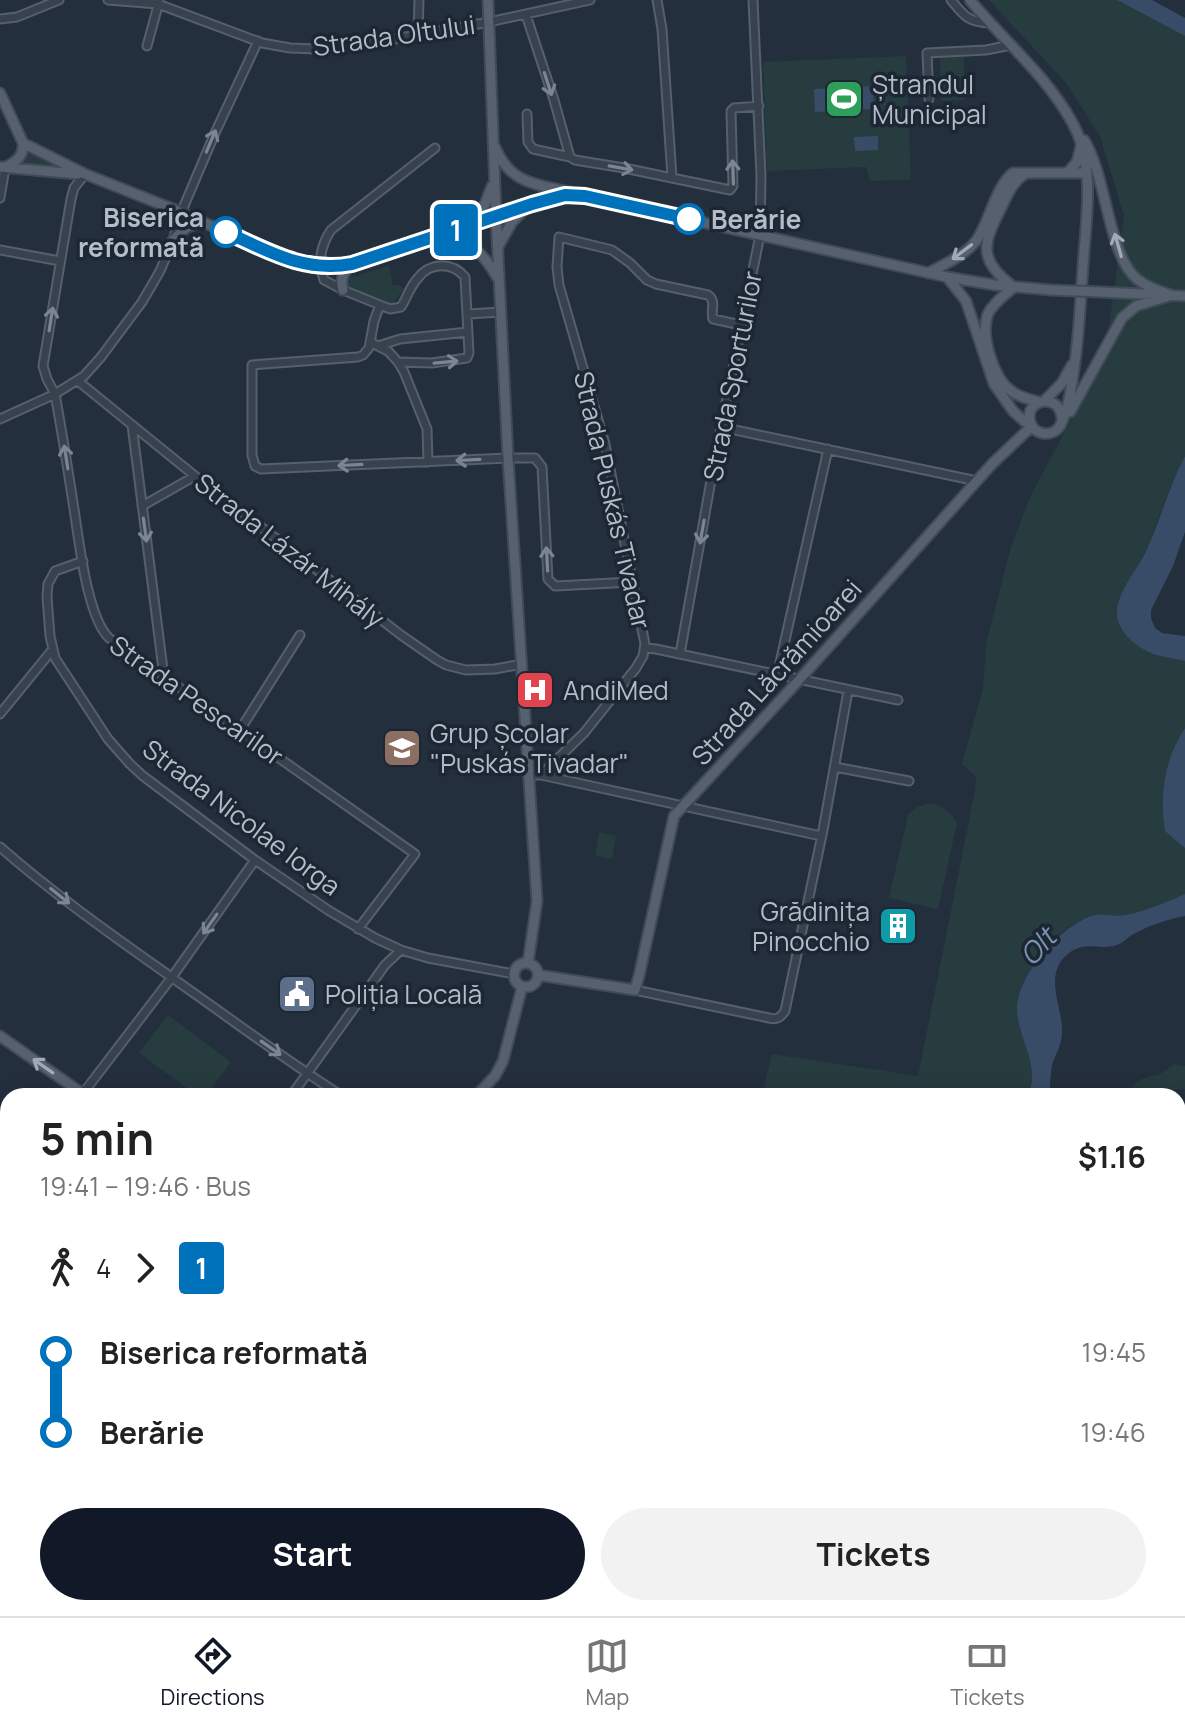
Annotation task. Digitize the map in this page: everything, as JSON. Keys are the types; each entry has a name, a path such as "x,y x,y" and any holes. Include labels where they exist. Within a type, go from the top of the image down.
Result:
{"main road":[{"path":"488,0 508,458 537,901 528,963"},
{"path":"970,0 1046,84 1088,145 1126,266 1140,282 1171,295"},
{"path":"0,93 24,149 20,158 2,168"},
{"path":"1062,422 1070,394 1081,301 1087,197 1087,173 1074,124"},
{"path":"493,141 509,171 537,185 928,273 1014,287 1185,296"},
{"path":"1068,172 1077,162 1081,142"},
{"path":"23,143 85,174 289,260 320,266 352,264 530,205 565,195 585,196"},
{"path":"2,168 85,174"},
{"path":"1014,287 993,268 986,254 986,245 1010,188 1018,178 1029,172"},
{"path":"928,273 960,256 973,244 1005,180 1013,173 1087,173"},
{"path":"460,228 473,219 485,204 494,178"},
{"path":"497,248 512,222 530,205"},
{"path":"173,240 187,227 203,222"},
{"path":"438,236 473,246 500,281"},
{"path":"343,290 343,275 352,264"},
{"path":"947,277 966,301 994,384 1018,417 1039,432 1049,434 1058,429 1074,406 1122,318 1136,306 1171,295"},
{"path":"1014,287 989,312 986,323 987,343 997,374 1006,387 1020,396 1049,401 1058,406 1062,422"},
{"path":"1031,425 1031,409 1062,383 1075,354"},
{"name":"Strada Lăcrămioarei","path":"635,990 674,816 1031,425"},
{"path":"522,987 516,982 514,974 517,966 528,963 534,966 538,975"},
{"path":"538,975 635,990"},
{"path":"522,987 533,985 538,975"},
{"path":"484,1088 503,1061 522,987"},
{"path":"0,1036 73,1088"}],"street":[{"path":"0,19 17,17 59,0"},
{"name":"Strada Oltului","path":"108,0 159,2 258,41 290,48 333,48 418,35 590,0"},
{"path":"418,35 419,0"},
{"path":"657,0 662,29 672,177"},
{"name":"Strada Sporturilor","path":"680,654 760,235 759,106 753,0"},
{"path":"951,0 967,18 990,23"},
{"path":"147,46 159,2"},
{"path":"526,15 569,155"},
{"path":"0,419 78,381 90,371 142,302 160,271 215,133 258,41"},
{"path":"929,99 927,53 986,50 1011,45"},
{"path":"527,114 528,142 533,149 730,190 731,111 734,108 759,106"},
{"path":"398,362 432,363 467,358 465,277 460,271 444,265 432,267 418,277 401,307 390,309 324,280 320,266 321,248 331,230 435,148"},
{"path":"0,198 2,168"},
{"name":"Strada Pescarilor","path":"85,174 72,193 43,366 55,394 83,561 96,617 104,633 415,854 358,929"},
{"name":"Strada Puskás Tivadar","path":"541,775 584,733 640,663 645,648 605,444 559,285 559,237 612,250 656,284 708,295 713,302 713,319 741,325"},
{"path":"0,250 60,261"},
{"path":"374,344 374,321 380,305"},
{"path":"468,314 501,312"},
{"path":"468,332 374,344 358,357 253,363 251,433 255,466 261,469 535,458 542,467 548,579 555,586 632,582"},
{"path":"374,344 388,351 398,362 427,429 428,462"},
{"name":"Strada Lázár Mihály","path":"78,381 401,635 446,665 478,670 522,664"},
{"path":"132,425 164,677"},
{"path":"721,427 977,481"},
{"path":"777,676 828,449"},
{"path":"142,506 195,476"},
{"name":"Strada Nicolae Iorga","path":"83,561 55,571 48,584 47,612 53,649 59,666 108,739 130,764 255,860 358,929 401,950 449,963 514,974"},
{"path":"240,730 300,635"},
{"path":"645,648 898,700"},
{"path":"0,714 53,649"},
{"path":"635,990 769,1018 779,1018 785,1011 848,691"},
{"path":"835,767 909,781"},
{"path":"529,775 541,775 821,836"},
{"path":"0,847 76,908 329,1088"},
{"path":"88,1088 255,860"},
{"path":"385,965 390,945"},
{"path":"297,1088 385,965 401,950"}],"green space":[{"path":"989,0 1117,0 1185,36 1185,456 1148,547 1123,592 1171,657 1185,661 1185,894 1133,914 1083,919 1061,934 1039,958 1023,986 1017,1011 1032,1070 1030,1088 764,1088 772,1054 918,1076 975,790 976,777 962,764 983,688 986,644 1011,547 1031,495 1105,356 1124,216 1100,136 1066,83"},
{"path":"964,55 965,100 941,101 940,56"},
{"path":"906,56 911,180 870,181 866,167 767,171 763,62"},
{"path":"27,147 70,169 19,163"},
{"path":"389,266 393,285 404,289 390,306 346,285 348,278"},
{"path":"926,804 944,808 957,823 938,909 889,898 908,815"},
{"path":"599,832 616,836 612,859 595,855"},
{"path":"168,1015 231,1062 212,1088 187,1088 139,1053"},
{"path":"1174,1064 1185,1066 1185,1088 1132,1088 1139,1081 1159,1074"}],"water":[{"path":"1117,0 1152,0 1185,18 1185,36"},
{"name":"Ștrandul Municipal","path":"873,86 874,109 815,112 814,89"},
{"path":"878,136 878,150 855,151 854,137"},
{"path":"1185,456 1185,532 1173,566 1151,610 1151,618 1155,628 1162,633 1185,636 1185,661 1142,649 1124,633 1117,612 1120,597 1147,549"},
{"path":"1185,728 1185,848 1165,831 1163,790 1168,764"},
{"path":"1185,894 1185,916 1144,929 1117,945 1075,949 1061,962 1055,981 1062,1035 1052,1065 1050,1088 1030,1088 1032,1070 1017,1011 1023,985 1039,958 1061,934 1084,919 1096,915 1133,914"}],"bus line":[{"name":"1","path":"226,232 289,260 330,267 352,264 565,195 585,196 689,219"}],"place":[{"name":"Ștrandul Municipal","path":"844,99"},
{"name":"Berărie","path":"689,219"},
{"name":"Biserica reformată","path":"226,232"},
{"name":"AndiMed","path":"535,690"},
{"name":"Grup Școlar \"Puskás Tivadar\"","path":"402,748"},
{"name":"Grădinița Pinocchio","path":"898,926"},
{"name":"Poliția Locală","path":"297,994"}],"water label":[{"name":"Olt","path":"1037,946"}]}
